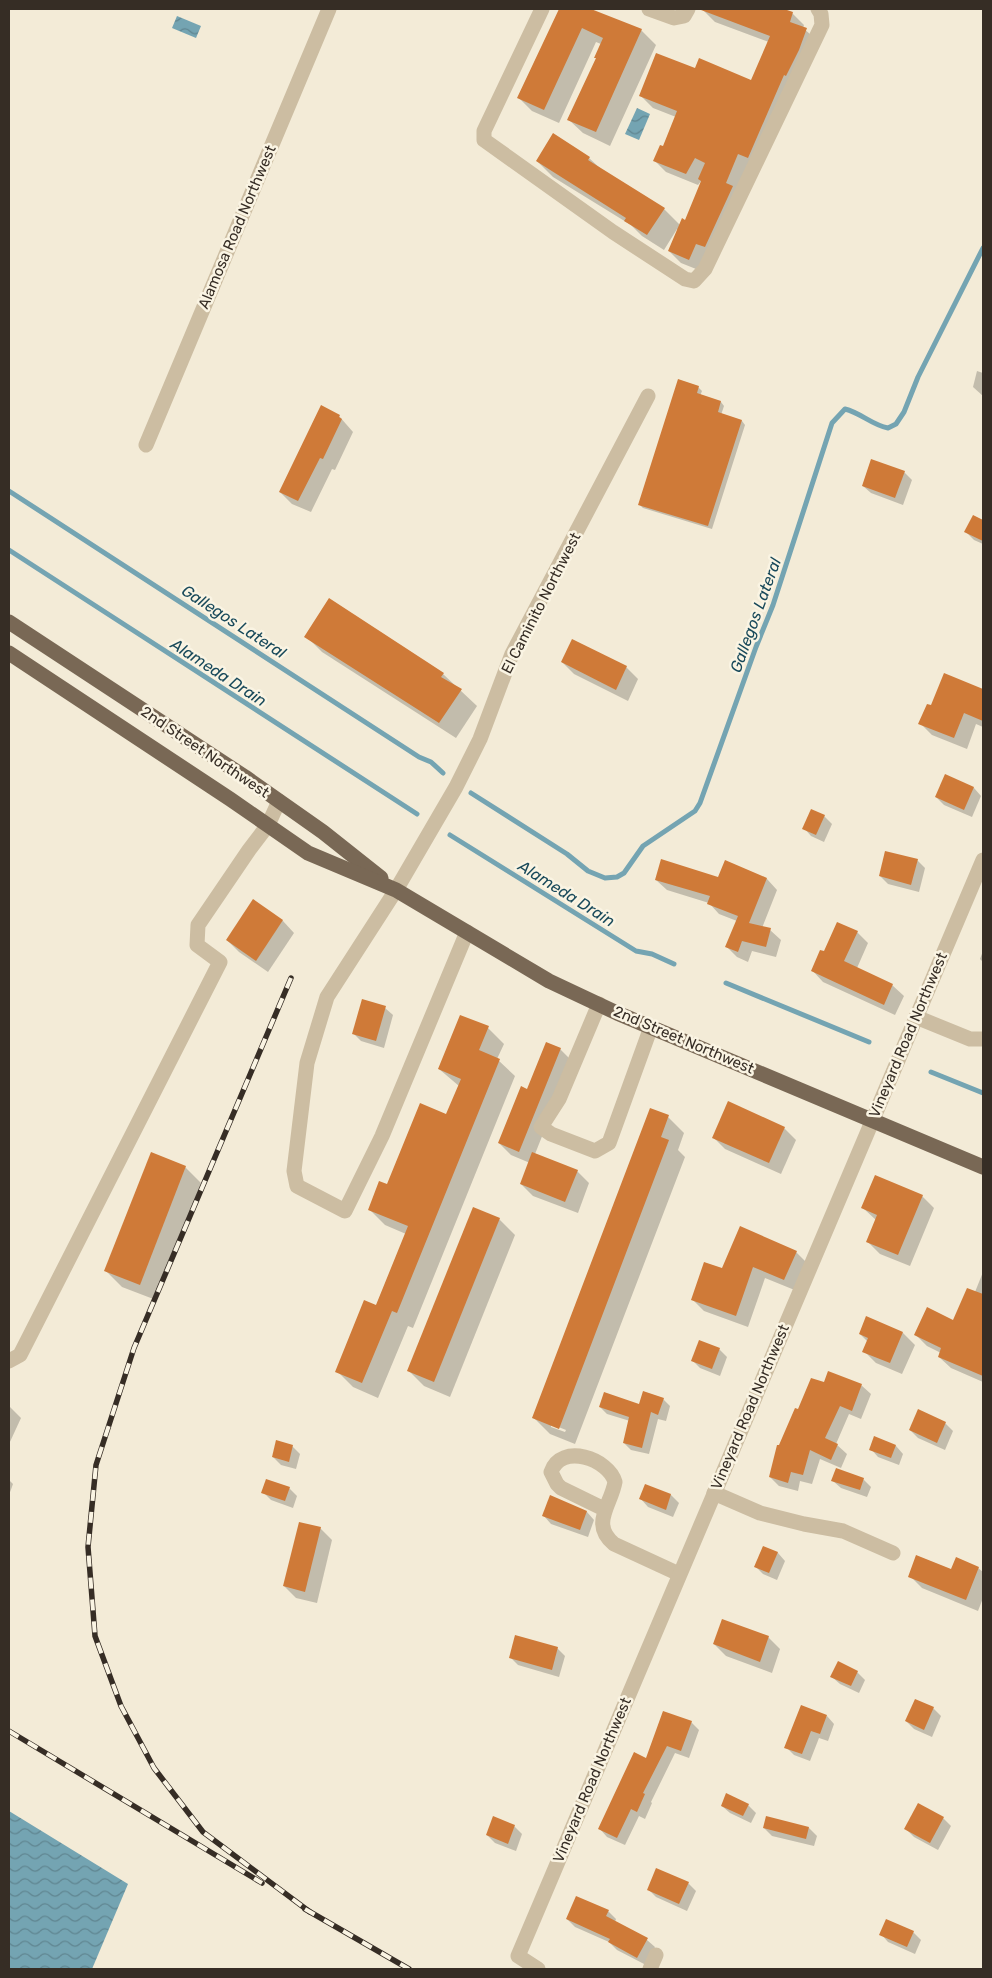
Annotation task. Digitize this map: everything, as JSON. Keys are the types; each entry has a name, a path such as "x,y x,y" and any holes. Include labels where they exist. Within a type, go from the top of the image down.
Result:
{"main road":[{"name":"2nd Street Northwest","path":"9,622 280,801 323,832 396,890"},
{"name":"2nd Street Northwest","path":"9,653 308,853 396,890 549,981 651,1027 983,1167"}],"street":[{"name":"Alamosa Road Northwest","path":"146,445 329,9"},
{"path":"542,9 484,130 484,140 613,232 685,279 694,281 705,269 822,25 821,14 818,9"},
{"path":"649,9 674,18 684,16 688,9"},
{"name":"El Caminito Northwest","path":"467,932 382,1136 344,1210 297,1186 294,1171 307,1063 327,998 396,890 456,787 480,739 512,654 648,396"},
{"path":"9,1361 20,1355 220,962 198,944 198,925 268,825 280,801"},
{"name":"Vineyard Road Northwest","path":"538,1969 518,1956 983,860"},
{"path":"599,1004 559,1099 541,1127 551,1134 595,1151 609,1143 651,1027"},
{"path":"916,1017 970,1040 983,1039"},
{"path":"714,1492 760,1513 843,1531 893,1553"},
{"path":"604,1509 603,1524 609,1540 679,1574"},
{"path":"650,1969 656,1955"}],"water":[{"path":"177,16 201,26 196,38 172,28"},
{"path":"637,108 650,114 639,140 625,134"},
{"path":"9,1811 128,1884 92,1969 9,1969"}],"building":[{"path":"559,9 591,9 642,29 596,132 567,120 596,58 594,58 603,38 582,28 544,110 517,98"},
{"path":"701,9 784,9 793,12 790,22 807,28 799,50 786,76 784,75 748,158 738,154 726,183 733,186 705,247 696,244 689,260 668,251 682,218 685,220 701,181 698,179 705,163 695,158 686,174 653,161 660,145 663,146 677,111 639,96 656,53 695,68 699,58 751,80 770,36"},
{"path":"553,133 590,157 588,160 665,208 647,235 624,221 626,218 536,161"},
{"path":"678,379 699,386 697,393 721,401 718,412 742,420 708,526 638,505"},
{"path":"321,405 340,415 339,417 342,419 323,459 320,458 298,501 279,492"},
{"path":"871,459 905,471 895,498 862,486"},
{"path":"973,515 983,520 983,541 964,532"},
{"path":"329,598 444,673 441,677 462,689 439,723 304,637"},
{"path":"572,639 627,666 616,690 561,662"},
{"path":"944,673 983,689 983,721 964,713 954,738 918,724 927,704 931,705"},
{"path":"945,774 974,787 964,810 935,797"},
{"path":"811,809 825,815 816,835 802,829"},
{"path":"885,851 918,859 911,885 879,876"},
{"path":"661,859 718,877 725,860 767,878 749,923 771,928 766,947 742,941 738,952 725,947 738,916 707,904 710,896 655,880"},
{"path":"253,899 283,920 256,961 226,940"},
{"path":"837,922 858,931 844,961 893,984 884,1005 811,971 820,950 824,951"},
{"path":"362,999 386,1006 376,1041 352,1034"},
{"path":"460,1015 489,1026 479,1050 500,1059 397,1313 392,1311 362,1383 335,1372 364,1300 376,1305 408,1226 368,1210 379,1181 387,1184 420,1103 446,1114 461,1079 438,1069"},
{"path":"546,1042 561,1048 519,1152 498,1143 521,1086 527,1089"},
{"path":"728,1101 785,1127 769,1163 712,1138"},
{"path":"650,1108 669,1115 661,1137 669,1140 559,1429 532,1418"},
{"path":"151,1152 186,1166 140,1285 104,1271"},
{"path":"532,1152 578,1170 565,1202 520,1184"},
{"path":"875,1175 923,1195 898,1255 866,1242 877,1215 861,1208"},
{"path":"473,1207 500,1218 434,1382 407,1371"},
{"path":"740,1226 797,1251 784,1280 753,1267 736,1316 691,1300 704,1262 722,1268"},
{"path":"967,1288 983,1294 983,1376 938,1357 941,1348 914,1335 927,1307 953,1320"},
{"path":"866,1316 903,1332 890,1363 862,1352 868,1338 859,1334"},
{"path":"699,1340 720,1348 712,1369 691,1361"},
{"path":"828,1371 862,1384 852,1411 840,1406 825,1438 838,1444 831,1460 810,1450 803,1475 791,1472 788,1483 769,1477 777,1445 779,1445 795,1408 798,1409 811,1378 824,1382"},
{"path":"643,1391 664,1398 658,1415 651,1412 642,1448 623,1443 629,1417 599,1407 604,1392 639,1404"},
{"path":"918,1409 946,1422 937,1443 909,1430"},
{"path":"874,1436 896,1445 891,1458 869,1450"},
{"path":"276,1440 293,1445 289,1462 272,1457"},
{"path":"836,1468 864,1478 860,1490 831,1481"},
{"path":"266,1479 290,1487 285,1501 261,1493"},
{"path":"645,1484 671,1494 666,1510 639,1499"},
{"path":"550,1495 587,1511 580,1530 542,1516"},
{"path":"299,1522 321,1527 305,1592 283,1586"},
{"path":"763,1546 778,1552 769,1573 754,1567"},
{"path":"916,1555 951,1569 956,1557 979,1567 966,1600 908,1577"},
{"path":"722,1619 769,1636 760,1662 713,1644"},
{"path":"515,1635 558,1647 552,1670 509,1658"},
{"path":"838,1661 858,1671 851,1686 830,1677"},
{"path":"915,1699 934,1707 924,1730 905,1721"},
{"path":"801,1705 827,1715 820,1734 811,1731 802,1754 784,1748"},
{"path":"663,1711 692,1721 681,1751 667,1746 643,1793 645,1794 637,1812 631,1809 617,1838 598,1829 634,1752 646,1758"},
{"path":"726,1793 749,1804 743,1816 721,1806"},
{"path":"918,1803 944,1817 930,1843 904,1829"},
{"path":"493,1816 515,1825 508,1844 486,1835"},
{"path":"766,1816 809,1827 806,1839 763,1828"},
{"path":"656,1868 689,1882 679,1904 647,1890"},
{"path":"576,1896 609,1910 606,1916 648,1938 637,1958 608,1942 610,1939 566,1919"},
{"path":"886,1919 914,1931 907,1947 879,1935"}],"waterway":[{"name":"Gallegos Lateral","path":"471,793 567,854 588,871 605,878 617,877 624,873 643,846 695,811 700,803 773,605 832,423 845,409 888,428 896,424 904,412 918,377 983,248"},
{"name":"Gallegos Lateral","path":"9,491 419,757 431,762 443,773"},
{"name":"Alameda Drain","path":"9,550 417,814"},
{"name":"Alameda Drain","path":"450,835 636,951 652,954 674,964"},
{"name":"Alameda Drain","path":"726,983 869,1042"},
{"name":"Alameda Drain","path":"931,1072 983,1093"}],"railway":[{"path":"291,978 134,1348 96,1465 88,1547 95,1636 121,1706 154,1768 203,1832 310,1912"},
{"path":"9,1731 262,1883"},
{"path":"305,1909 409,1969"}]}
